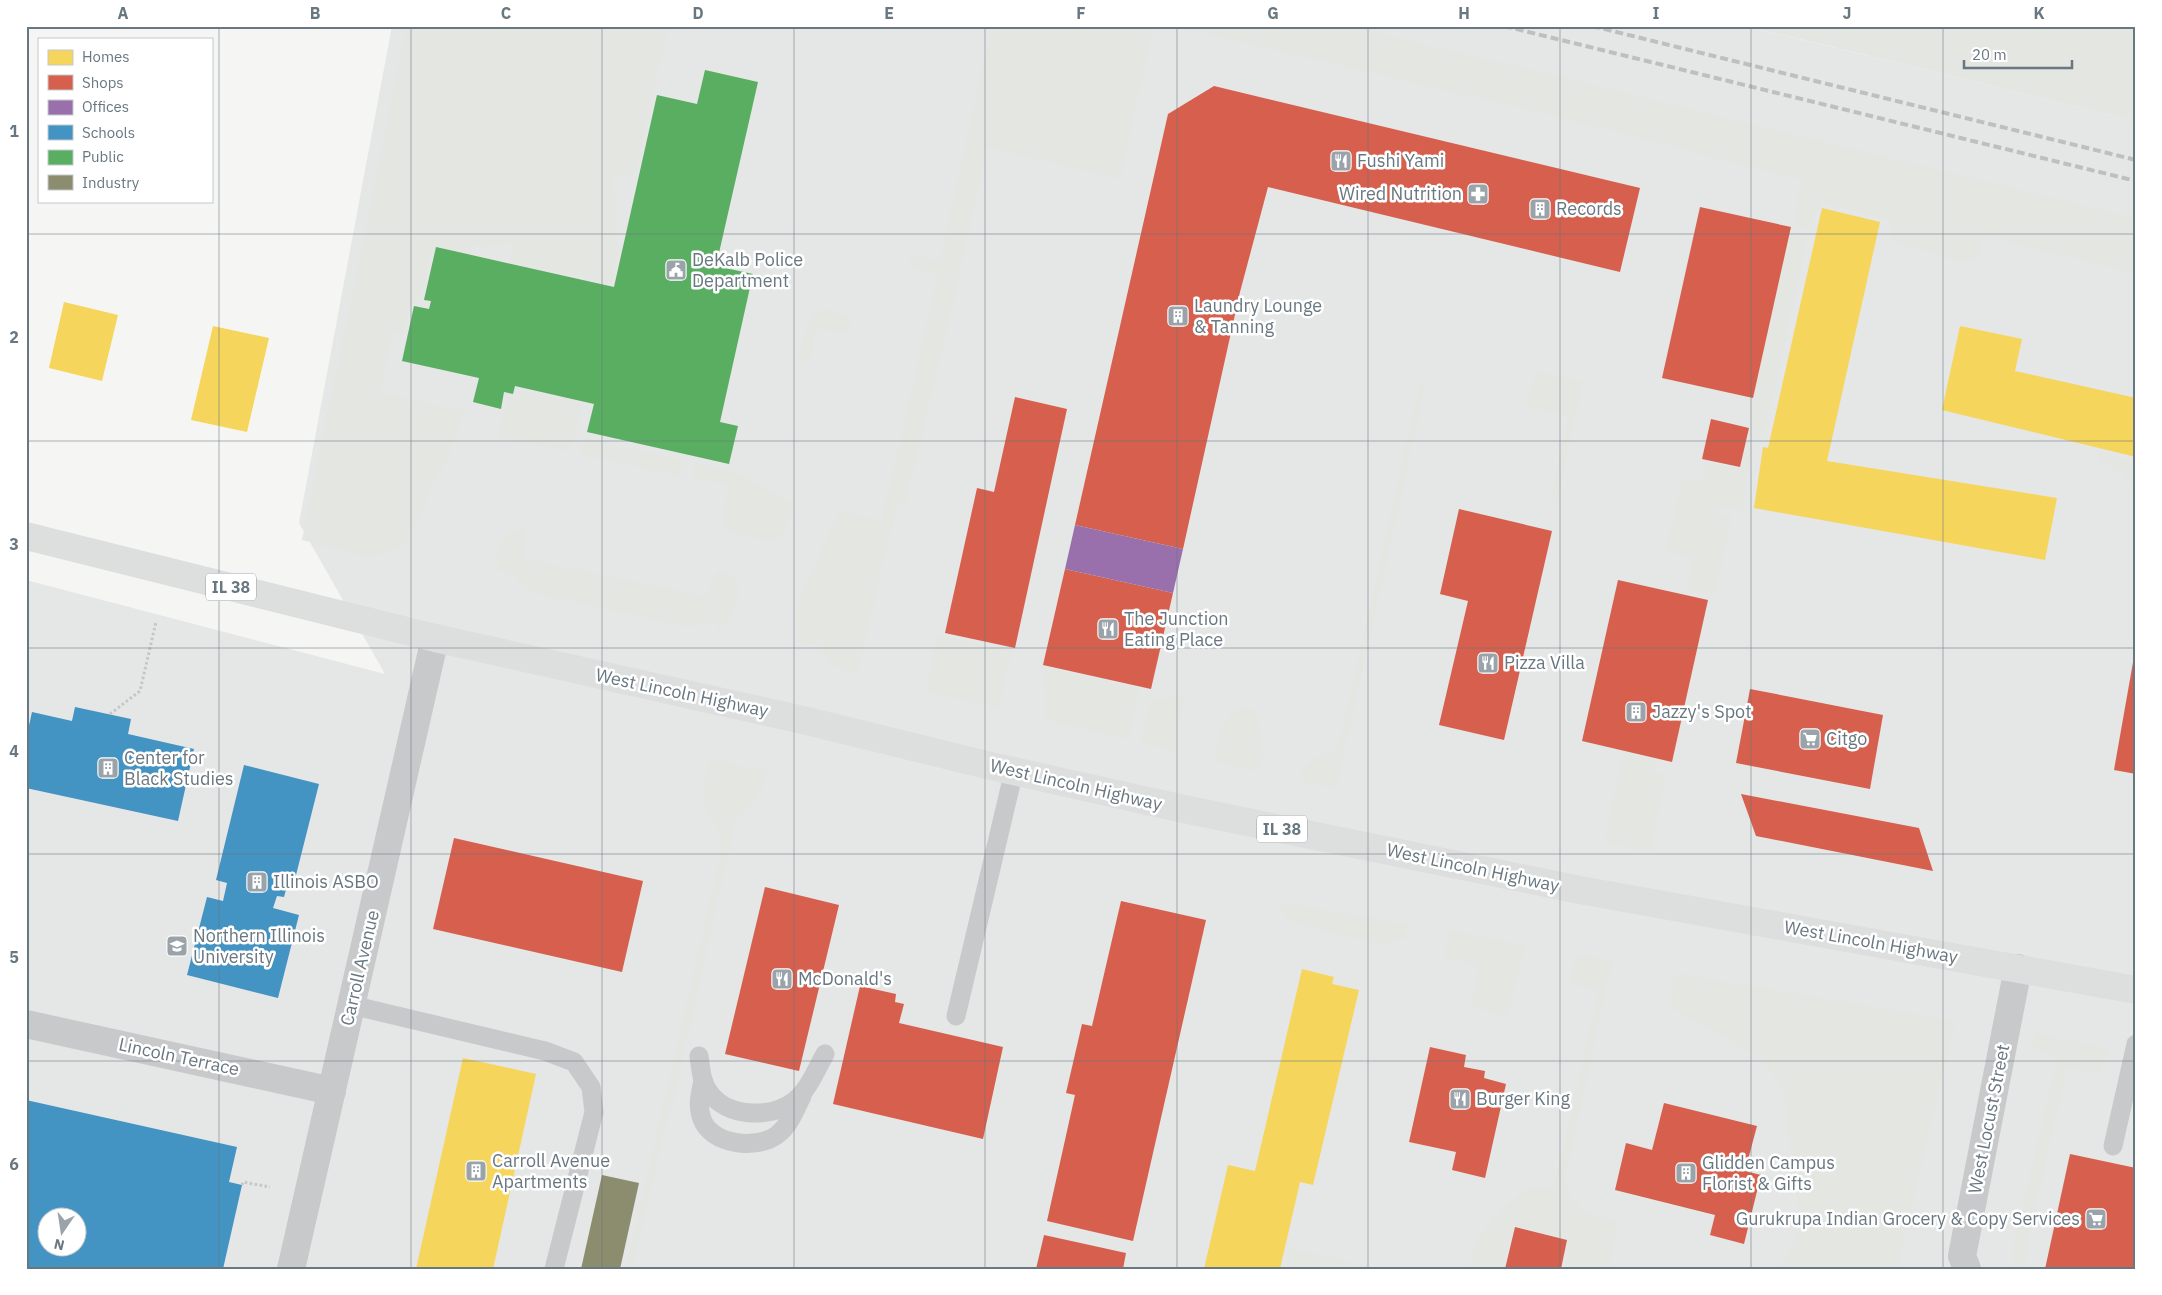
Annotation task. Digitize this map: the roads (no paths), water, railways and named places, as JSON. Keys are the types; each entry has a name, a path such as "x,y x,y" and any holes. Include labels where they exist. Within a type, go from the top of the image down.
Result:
{"main road":[{"name":"West Lincoln Highway","path":"26,536 435,638 803,720 1014,771 1189,810 1580,890 2136,990"}],"street":[{"name":"Carroll Avenue","path":"291,1269 435,638"},
{"name":"West Locust Street","path":"1967,1269 1962,1256 2018,968"},
{"name":"Lincoln Terrace","path":"26,1024 332,1090"}],"lane":[{"path":"956,1016 1014,771"},
{"path":"352,1005 545,1051 574,1062 591,1087 594,1112 554,1269"},
{"path":"2113,1146 2136,1044"},
{"path":"703,1081 699,1102 702,1120 712,1132 742,1144 758,1142 776,1136 790,1121 805,1089 825,1054"},
{"path":"699,1056 703,1081 710,1094 726,1106 762,1115 784,1108 795,1101 805,1089"}],"railway":[{"path":"1504,26 2136,181"},
{"path":"1592,26 2136,160"}],"place":[{"name":"Fushi Yami","path":"1341,161"},
{"name":"Wired Nutrition","path":"1478,194"},
{"name":"Records","path":"1540,209"},
{"name":"DeKalb Police Department","path":"676,270"},
{"name":"Laundry Lounge & Tanning","path":"1178,316"},
{"name":"The Junction Eating Place","path":"1108,629"},
{"name":"Pizza Villa","path":"1488,663"},
{"name":"Jazzy's Spot","path":"1636,712"},
{"name":"Citgo","path":"1810,739"},
{"name":"Center for Black Studies","path":"108,768"},
{"name":"Illinois ASBO","path":"257,882"},
{"name":"Northern Illinois University","path":"177,946"},
{"name":"McDonald's","path":"782,979"},
{"name":"Burger King","path":"1460,1099"},
{"name":"Carroll Avenue Apartments","path":"476,1171"},
{"name":"Glidden Campus Florist & Gifts","path":"1686,1173"},
{"name":"Gurukrupa Indian Grocery & Copy Services","path":"2096,1219"}]}
